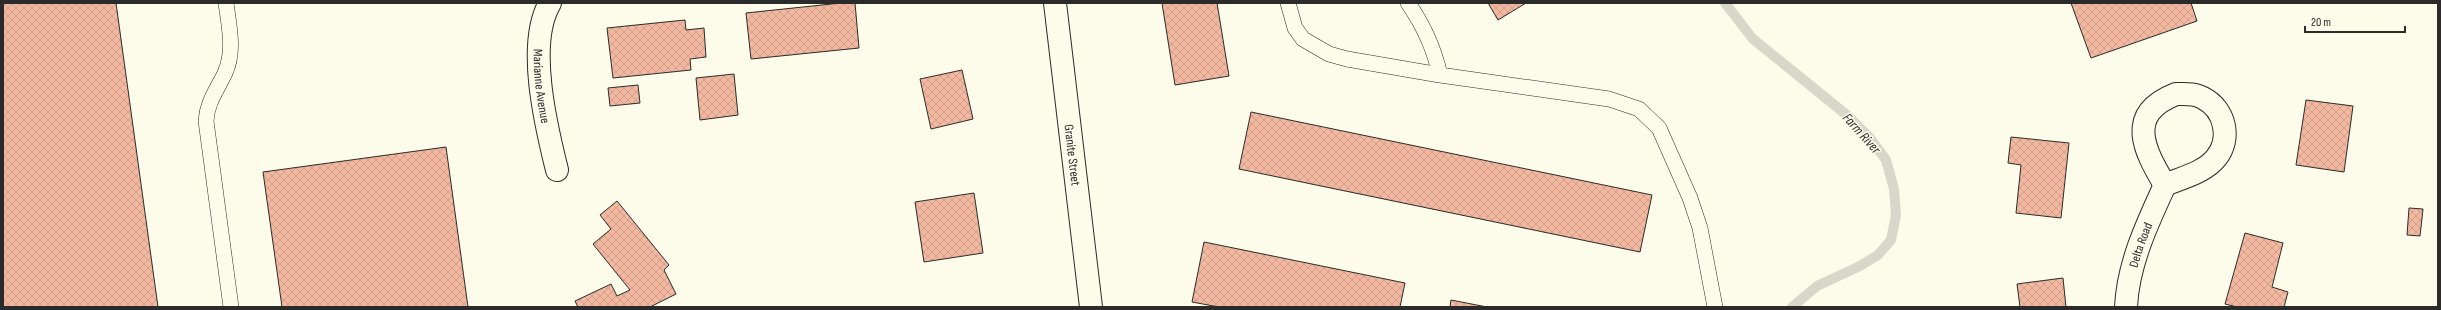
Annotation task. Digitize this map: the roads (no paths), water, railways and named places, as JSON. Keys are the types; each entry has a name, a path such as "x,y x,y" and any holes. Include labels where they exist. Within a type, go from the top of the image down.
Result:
{"street":[{"name":"Marianne Avenue","path":"550,3 540,28 539,45 546,120 557,170"},
{"name":"Granite Street","path":"1054,3 1091,307"},
{"name":"Delta Road","path":"2126,307 2130,277 2138,246 2165,185"}],"lane":[{"path":"226,3 231,49 226,72 210,100 206,121 231,307"},
{"path":"1288,3 1295,28 1303,38 1329,54 1346,59 1440,75 1609,99 1639,109 1650,117 1659,128 1690,198 1700,228 1715,307"},
{"path":"1408,3 1423,25 1431,44 1440,75"}],"waterway":[{"name":"Farm River","path":"1725,3 1753,39 1848,116 1870,138 1886,160 1894,189 1896,215 1891,240 1878,255 1860,266 1817,286 1792,307"}]}
